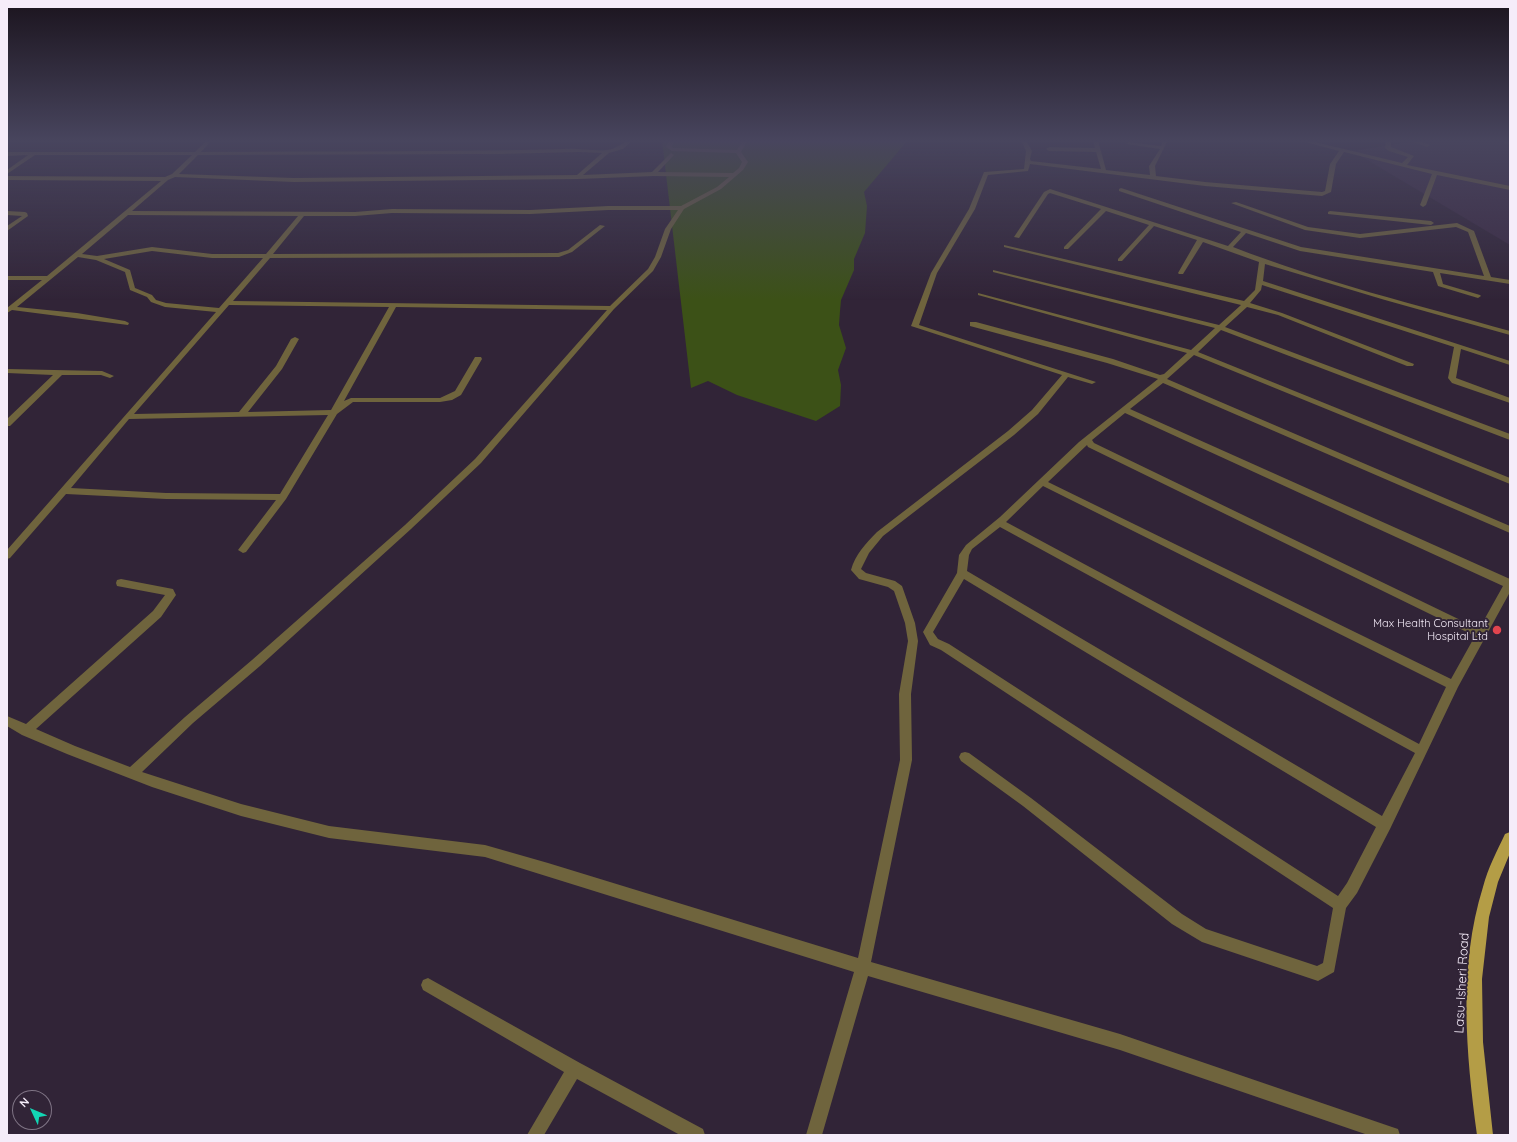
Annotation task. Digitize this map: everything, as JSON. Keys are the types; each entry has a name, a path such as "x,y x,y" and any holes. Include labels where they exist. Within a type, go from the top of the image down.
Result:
{"main road":[{"name":"Lasu-Isheri Road","path":"1485,1135 1480,1103 1473,1024 1478,943 1489,888 1510,838"}],"street":[{"path":"9,310 150,193"},
{"path":"132,773 408,527 478,461 612,308 651,270 658,257 668,229 682,208 709,193"},
{"path":"978,193 972,209 934,273 915,326 1092,382"},
{"path":"1017,237 1046,193"},
{"path":"1057,193 1229,248 1262,261 1388,299 1510,333"},
{"path":"1130,193 1314,252 1510,282"},
{"path":"1423,205 1428,193"},
{"path":"1234,203 1307,229 1360,236 1371,236 1456,225"},
{"path":"127,213 530,212 608,208 682,208"},
{"path":"1066,248 1105,208"},
{"path":"7,213 25,214 25,216 7,229"},
{"path":"7,556 64,492 127,417 229,304 303,213"},
{"path":"1330,213 1456,225 1471,231 1488,278"},
{"path":"1120,260 1153,224"},
{"path":"97,258 152,250 202,256 558,255 570,251 602,226"},
{"path":"1229,248 1245,231"},
{"path":"1181,273 1201,239"},
{"path":"1006,246 1246,304 1280,314 1410,364"},
{"path":"77,255 97,258 128,271 132,289 150,296 154,301 165,305 222,310"},
{"path":"1262,261 1258,290 1246,304 1164,378 1088,440 999,522 969,547 964,555 962,573 928,632 934,642 945,647 1340,905"},
{"path":"995,271 1219,327 1510,437"},
{"path":"1436,271 1440,285 1478,296"},
{"path":"7,278 47,278"},
{"path":"1258,282 1510,363"},
{"path":"980,294 1192,352 1510,481"},
{"path":"229,304 612,308"},
{"path":"243,550 283,497 334,412 393,306"},
{"path":"9,310 76,315 125,324"},
{"path":"974,324 1110,361 1164,378 1510,530"},
{"path":"242,414 279,367 295,339"},
{"path":"1458,346 1452,378 1455,381 1510,400"},
{"path":"127,417 334,412 351,400 440,400 449,398 458,393 478,359"},
{"path":"7,371 102,373 110,376"},
{"path":"7,424 60,373"},
{"path":"814,1135 863,967 905,769 905,694 913,641 910,623 898,589 891,584 863,576 856,570 857,565 872,542 880,534 1011,433 1035,412 1066,375"},
{"path":"965,757 1027,802 1177,919 1202,935 1318,974 1329,967 1340,905 1352,888 1385,825 1453,685 1510,583 1125,410"},
{"path":"1088,440 1091,445 1482,635"},
{"path":"1041,482 1453,685"},
{"path":"64,492 166,496 283,497"},
{"path":"999,522 1422,751"},
{"path":"962,573 1385,825"},
{"path":"26,731 157,614 170,596 169,592 121,583"},
{"path":"7,721 26,731 71,750 156,783 241,810 329,832 485,851 548,869 863,967 1120,1042 1392,1135"},
{"path":"428,985 574,1069 698,1135"},
{"path":"535,1135 574,1069"}],"shaded area":[{"path":"1423,193 1510,193 1510,245"}],"green space":[{"path":"668,193 864,193 867,206 865,233 854,259 854,270 841,300 839,325 846,348 838,370 841,385 840,406 816,421 737,395 708,381 691,388"}],"place":[{"name":"Max Health Consultant Hospital Ltd","path":"1497,630"}]}
